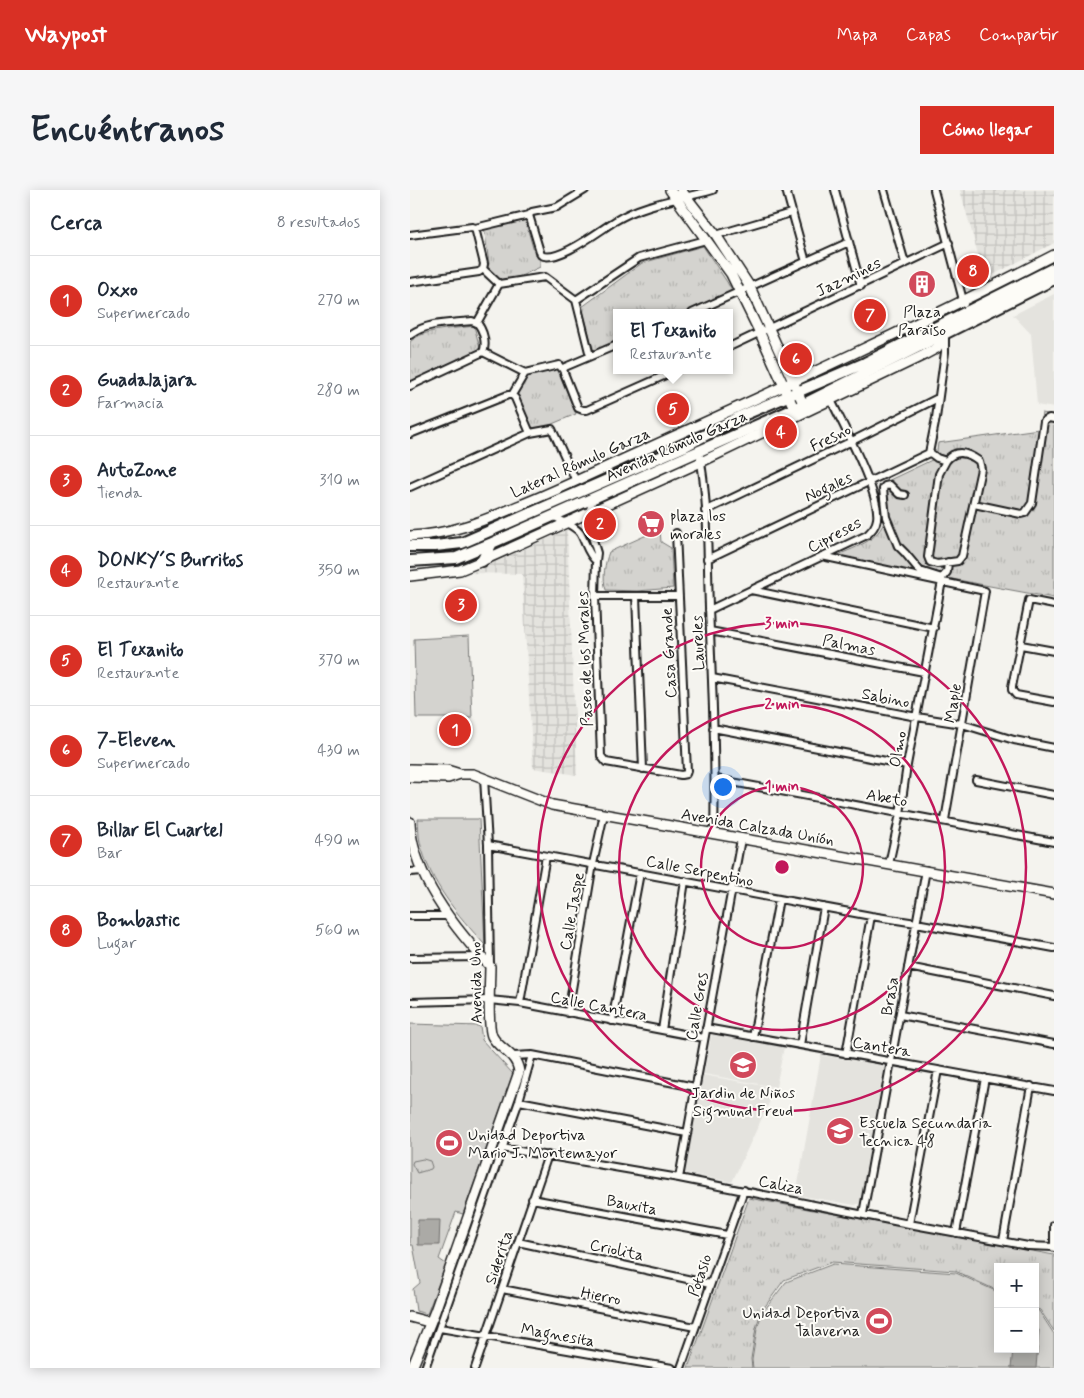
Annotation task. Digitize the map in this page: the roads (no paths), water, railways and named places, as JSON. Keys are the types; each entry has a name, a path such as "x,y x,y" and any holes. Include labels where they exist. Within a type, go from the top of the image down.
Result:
{"main road":[{"name":"Avenida Rómulo Garza","path":"410,546 462,543 683,447 790,389 866,364 1054,268"},
{"name":"Avenida Rómulo Garza","path":"410,561 456,558 593,498 700,456 800,410 1054,279"},
{"path":"563,488 576,493"},
{"path":"546,506 552,492"},
{"path":"410,556 449,554 455,551 462,543"},
{"path":"482,561 492,543"}],"street":[{"path":"410,235 475,228 529,215 532,212 563,205 586,190"},
{"path":"670,190 731,274 800,410 831,400 934,350 945,334"},
{"path":"529,215 540,256 547,258 578,247 626,215 640,209 676,200 683,194 713,190"},
{"path":"786,190 791,214 806,262"},
{"path":"835,190 861,286"},
{"path":"884,190 905,263"},
{"path":"934,190 966,312"},
{"path":"683,194 716,235 750,286 769,329 790,389"},
{"path":"716,235 791,214"},
{"path":"410,282 480,272 484,264 475,228"},
{"path":"576,300 639,258 706,240"},
{"path":"701,309 849,242"},
{"name":"Jazmines","path":"733,345 949,244"},
{"name":"Lateral Rómulo Garza","path":"410,537 438,534 458,529 563,488 790,389 1054,254"},
{"path":"483,269 499,284"},
{"path":"499,284 545,277 576,300 590,356"},
{"path":"477,322 499,284"},
{"path":"410,335 418,329 430,326 477,322 480,325 485,344 483,352"},
{"path":"945,334 946,345 930,452 946,461"},
{"path":"563,370 613,347"},
{"path":"483,352 525,373 559,365 563,370 578,408 583,410 587,410 668,374"},
{"path":"410,386 483,352"},
{"path":"512,395 525,373"},
{"path":"512,395 530,434"},
{"path":"410,434 512,395"},
{"name":"Fresno","path":"705,511 938,398"},
{"name":"Cipreses","path":"709,610 867,535 876,525 877,506 870,482 831,400"},
{"path":"974,504 1021,514 1028,510 1035,490 1044,421 1049,418 1054,419"},
{"path":"410,488 530,434 552,429 576,481"},
{"name":"Nogales","path":"707,558 930,452"},
{"path":"957,453 979,461 981,469 974,504 962,556 958,561 930,562 928,557 939,474 951,455 957,453"},
{"path":"410,576 460,570 482,561 588,513 700,456"},
{"name":"Laureles","path":"700,456 705,511 716,779 714,834"},
{"path":"905,495 901,496 890,485 884,486 886,517 898,546 906,552 920,571 942,580"},
{"name":"Paseo de los Morales","path":"593,498 588,513 588,524 597,553 595,596 601,756 606,762 643,769"},
{"path":"553,516 571,526 580,534 588,553 596,561"},
{"path":"410,530 410,537"},
{"name":"Casa Grande","path":"643,769 681,775 686,774 687,771 676,533"},
{"path":"822,556 942,580"},
{"name":"Olmo","path":"889,864 900,814 924,672 942,580 947,572 948,562"},
{"name":"Maple","path":"942,580 985,591 945,820"},
{"path":"751,590 934,628"},
{"path":"595,596 680,596"},
{"path":"636,596 643,769"},
{"path":"1054,605 1029,600 1012,687 1016,695 1054,702"},
{"name":"Palmas","path":"710,631 924,672"},
{"path":"1021,645 1054,651"},
{"name":"Sabino","path":"712,678 962,724 1014,740 1054,748"},
{"path":"714,728 907,765"},
{"name":"Avenida Calzada Unión","path":"410,769 450,770 460,774"},
{"name":"Avenida Calzada Unión","path":"410,777 448,778 460,774 473,774 547,804 1054,894"},
{"name":"Avenida Uno","path":"484,778 488,846 489,1000 492,1036 513,1056"},
{"name":"Abeto","path":"716,779 900,814 945,820 1054,842"},
{"path":"976,780 1054,795"},
{"name":"Calle Jaspe","path":"568,1013 593,864 604,814"},
{"path":"410,822 410,830 418,859 434,894 448,916 490,966"},
{"name":"Calle Gres","path":"679,1178 741,839"},
{"name":"Calle Serpentino","path":"488,846 1054,948"},
{"path":"520,1003 546,856"},
{"name":"Brasa","path":"863,1214 926,870"},
{"path":"410,872 423,871"},
{"path":"612,1021 640,873"},
{"path":"662,1030 686,881"},
{"path":"753,1037 779,899"},
{"path":"800,1045 824,907"},
{"path":"410,916 448,916"},
{"path":"846,1054 870,916"},
{"path":"410,958 482,957"},
{"path":"908,967 1054,996"},
{"name":"Calle Cantera","path":"410,1002 489,1000 520,1003 704,1038"},
{"path":"900,1015 1054,1044"},
{"name":"Cantera","path":"706,1028 1054,1090"},
{"path":"425,1368 519,1101 532,1055"},
{"path":"412,1368 431,1321 519,1072 519,1067 513,1056 532,1055 695,1087"},
{"path":"910,1224 938,1070"},
{"path":"956,1232 985,1078"},
{"path":"1003,1241 1031,1086"},
{"path":"519,1101 687,1133"},
{"name":"Caliza","path":"502,1148 744,1190 1028,1246 1054,1247"},
{"name":"Siderita","path":"475,1368 548,1155"},
{"name":"Potasio","path":"681,1368 744,1190"},
{"name":"Bauxita","path":"532,1199 727,1235"},
{"path":"1054,1225 1054,1247"},
{"name":"Criolita","path":"518,1242 710,1284"},
{"name":"Hierro","path":"502,1290 696,1327"},
{"path":"410,1323 410,1318 431,1321"},
{"name":"Magnesita","path":"440,1328 672,1368"}],"place":[{"name":"Bombastic","path":"973,271"},
{"name":"Plaza Paraiso","path":"922,284"},
{"name":"Billar El Cuartel","path":"870,315"},
{"name":"7-Eleven","path":"796,359"},
{"name":"El Texanito","path":"673,409"},
{"name":"DONKY´S Burritos","path":"781,432"},
{"name":"Guadalajara","path":"600,524"},
{"name":"plaza los morales","path":"651,524"},
{"name":"AutoZone","path":"461,605"},
{"name":"Oxxo","path":"455,730"},
{"name":"Jardin de Niños Sigmund Freud","path":"743,1065"},
{"name":"Escuela Secundaria Tecnica 48","path":"840,1131"},
{"name":"Unidad Deportiva Mario J. Montemayor","path":"449,1143"},
{"name":"Unidad Deportiva Talaverna","path":"879,1321"}]}
